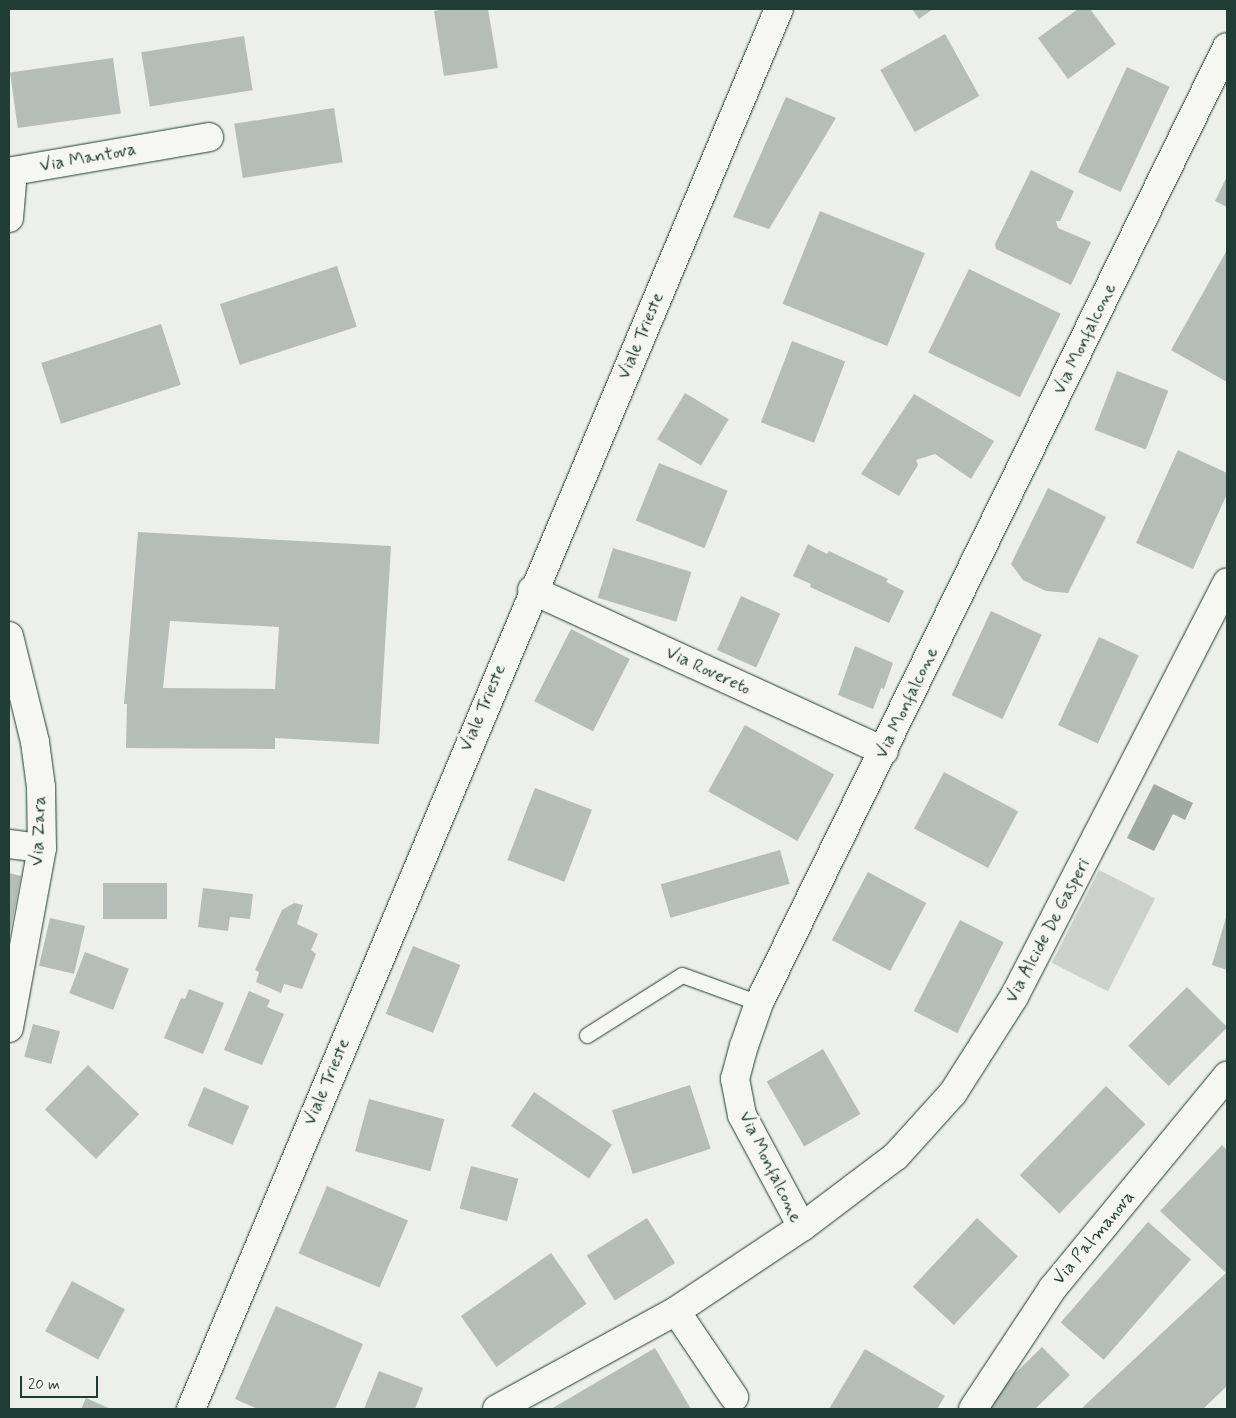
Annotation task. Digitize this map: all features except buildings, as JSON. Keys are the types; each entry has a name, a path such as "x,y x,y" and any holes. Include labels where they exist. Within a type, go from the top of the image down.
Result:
{"street":[{"name":"Viale Trieste","path":"191,1409 532,590 779,9"},
{"name":"Via Monfalcone","path":"497,1409 676,1311 802,1228 742,1115 735,1080 759,1003 1227,47"},
{"name":"Via Mantova","path":"9,218 13,170 209,137"},
{"name":"Via Alcide De Gasperi","path":"802,1228 896,1156 953,1093 1014,997 1227,583"},
{"name":"Via Rovereto","path":"532,590 884,751"},
{"name":"Via Zara","path":"9,636 35,742 41,787 42,848 9,1028"},
{"path":"9,844 42,848"},
{"name":"Via Palmanova","path":"974,1409 1052,1289 1227,1076"},
{"path":"676,1311 734,1397"}],"lane":[{"path":"587,1035 682,975 759,1003"}],"shaded area":[{"path":"1154,784 1193,803 1185,820 1173,814 1154,851 1127,838"},
{"path":"1099,870 1155,899 1108,991 1052,963"}]}
